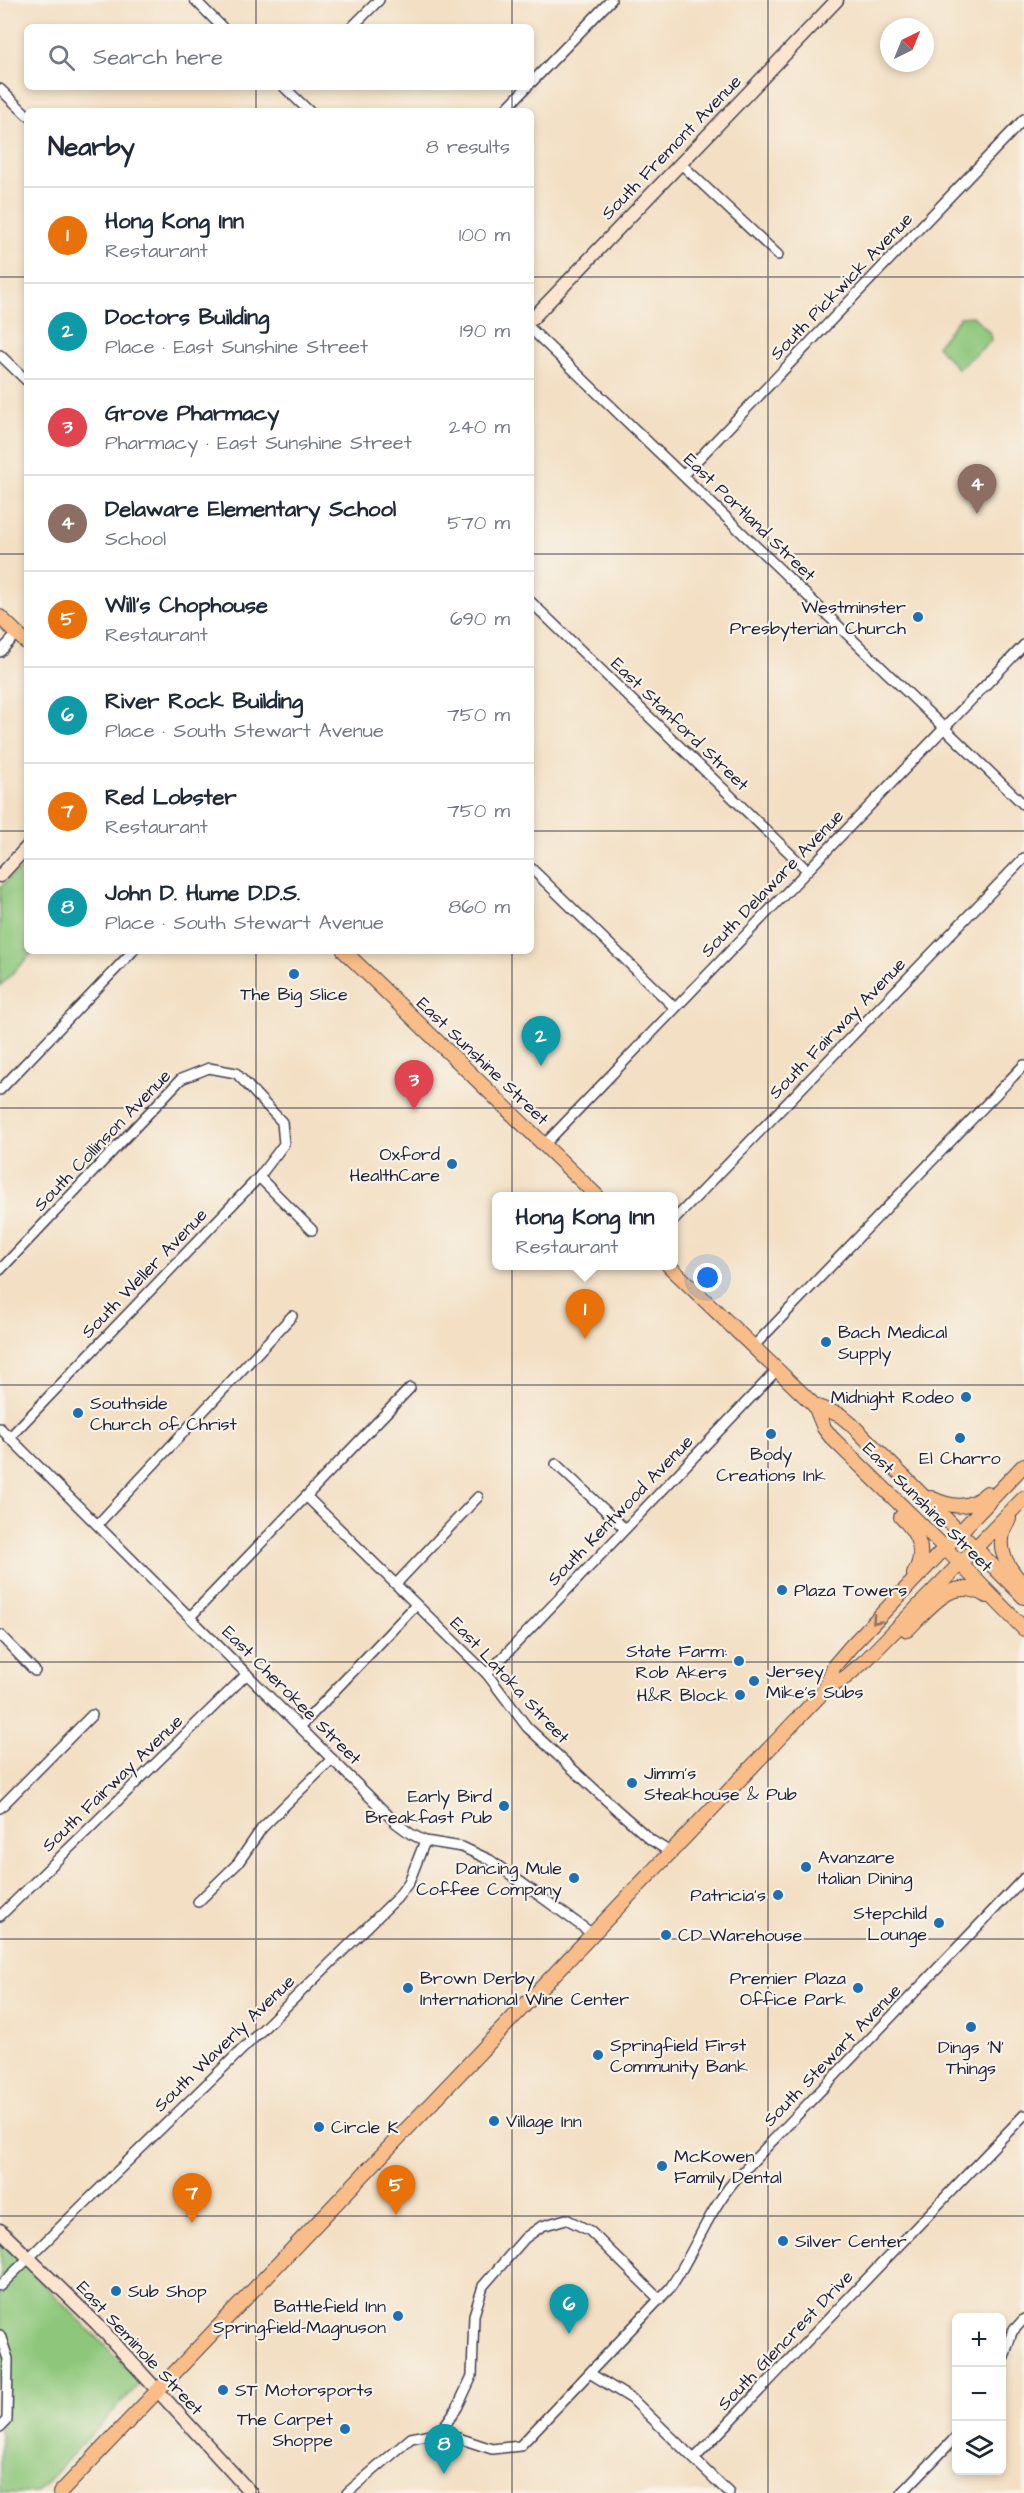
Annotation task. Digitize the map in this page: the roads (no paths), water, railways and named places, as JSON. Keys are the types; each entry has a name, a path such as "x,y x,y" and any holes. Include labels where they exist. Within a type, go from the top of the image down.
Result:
{"main road":[{"path":"0,617 22,639"},
{"name":"East Sunshine Street","path":"347,954 592,1192"},
{"name":"East Sunshine Street","path":"673,1270 815,1406 840,1415 852,1425 1024,1597"},
{"name":"East Sunshine Street","path":"815,1406 824,1428 831,1437 1024,1629"},
{"path":"831,1437 845,1459 915,1533 919,1542 920,1561 907,1586"},
{"path":"922,1495 951,1506 973,1504 1024,1455"},
{"path":"825,1690 834,1666 907,1586 1024,1465"},
{"path":"60,2493 825,1690 846,1677 867,1659 1021,1500"},
{"path":"1021,1500 1003,1531 1000,1548 1008,1567 1024,1585"},
{"path":"867,1659 887,1650 942,1596 956,1588 977,1590 1003,1607"}],"street":[{"path":"195,0 219,24"},
{"path":"355,24 379,0"},
{"path":"534,80 611,0"},
{"name":"South Fremont Avenue","path":"534,317 837,0"},
{"path":"0,88 24,112"},
{"path":"291,90 306,108"},
{"path":"507,108 524,90"},
{"name":"South Pickwick Avenue","path":"683,475 1024,119"},
{"path":"680,163 778,255"},
{"name":"East Portland Street","path":"534,331 1024,805"},
{"path":"0,355 24,378"},
{"name":"East Stanford Street","path":"534,605 807,870"},
{"path":"0,652 22,639"},
{"name":"South Delaware Avenue","path":"544,1145 1024,645"},
{"path":"0,876 24,850"},
{"name":"South Fairway Avenue","path":"678,1216 1024,858"},
{"path":"534,871 675,1008"},
{"path":"0,1090 129,954"},
{"path":"753,1347 1024,1065"},
{"name":"South Collinson Avenue","path":"0,1270 181,1079 209,1068 236,1073 282,1122"},
{"name":"South Weller Avenue","path":"9,1437 259,1177 284,1144 282,1122"},
{"path":"259,1177 312,1230"},
{"path":"98,1524 292,1316"},
{"name":"South Kentwood Avenue","path":"487,1674 777,1370"},
{"path":"190,1617 410,1388"},
{"name":"East Cherokee Street","path":"0,1428 396,1822 425,1841 462,1846 490,1860 594,1935"},
{"path":"556,1464 625,1529"},
{"name":"East Latoka Street","path":"307,1497 487,1674 527,1727 625,1818 651,1840 670,1852"},
{"path":"396,1584 478,1497"},
{"path":"300,1727 416,1605"},
{"path":"0,1635 35,1671"},
{"name":"South Fairway Avenue","path":"0,1916 247,1674"},
{"path":"0,1808 92,1715"},
{"path":"198,1902 238,1863 262,1828 332,1758"},
{"name":"South Waverly Avenue","path":"0,2286 397,1898 409,1882 425,1841"},
{"name":"South Stewart Avenue","path":"441,2432 492,2449 520,2446 660,2300 679,2276 710,2214 730,2186 1024,1878"},
{"name":"South Glencrest Drive","path":"695,2458 1024,2115"},
{"path":"347,2493 411,2438 441,2432 457,2408 472,2376 474,2315 483,2286 525,2238 542,2226 566,2219 590,2231 660,2300"},
{"name":"East Seminole Street","path":"0,2230 96,2323 251,2493"},
{"path":"1006,2351 1012,2332 1024,2319"},
{"path":"0,2335 8,2359 3,2423"},
{"path":"591,2374 632,2399 729,2493"},
{"path":"902,2493 952,2443"}],"place":[{"name":"Delaware Elementary School","path":"977,514"},
{"name":"Westminster Presbyterian Church","path":"918,617"},
{"name":"The Big Slice","path":"294,974"},
{"name":"Doctors Building","path":"541,1066"},
{"name":"Grove Pharmacy","path":"414,1110"},
{"name":"Oxford HealthCare","path":"452,1164"},
{"name":"Hong Kong Inn","path":"585,1339"},
{"name":"Bach Medical Supply","path":"826,1342"},
{"name":"Midnight Rodeo","path":"966,1397"},
{"name":"Southside Church of Christ","path":"78,1413"},
{"name":"Body Creations Ink","path":"771,1434"},
{"name":"El Charro","path":"960,1438"},
{"name":"Plaza Towers","path":"782,1590"},
{"name":"State Farm: Rob Akers","path":"739,1661"},
{"name":"Jersey Mike's Subs","path":"754,1681"},
{"name":"H&R Block","path":"740,1695"},
{"name":"Jimm's Steakhouse & Pub","path":"632,1783"},
{"name":"Early Bird Breakfast Pub","path":"504,1806"},
{"name":"Avanzare Italian Dining","path":"806,1867"},
{"name":"Dancing Mule Coffee Company","path":"574,1878"},
{"name":"Patricia's","path":"778,1895"},
{"name":"Stepchild Lounge","path":"939,1923"},
{"name":"CD Warehouse","path":"666,1935"},
{"name":"Brown Derby International Wine Center","path":"408,1988"},
{"name":"Premier Plaza Office Park","path":"858,1988"},
{"name":"Dings 'N' Things","path":"971,2027"},
{"name":"Springfield First Community Bank","path":"598,2055"},
{"name":"Village Inn","path":"494,2121"},
{"name":"Circle K","path":"319,2127"},
{"name":"McKowen Family Dental","path":"662,2166"},
{"name":"Will's Chophouse","path":"396,2215"},
{"name":"Red Lobster","path":"192,2223"},
{"name":"Silver Center","path":"783,2241"},
{"name":"Sub Shop","path":"116,2291"},
{"name":"Battlefield Inn Springfield-Magnuson","path":"398,2316"},
{"name":"River Rock Building","path":"569,2334"},
{"name":"ST Motorsports","path":"223,2390"},
{"name":"The Carpet Shoppe","path":"345,2429"},
{"name":"John D. Hume D.D.S.","path":"444,2474"}]}
